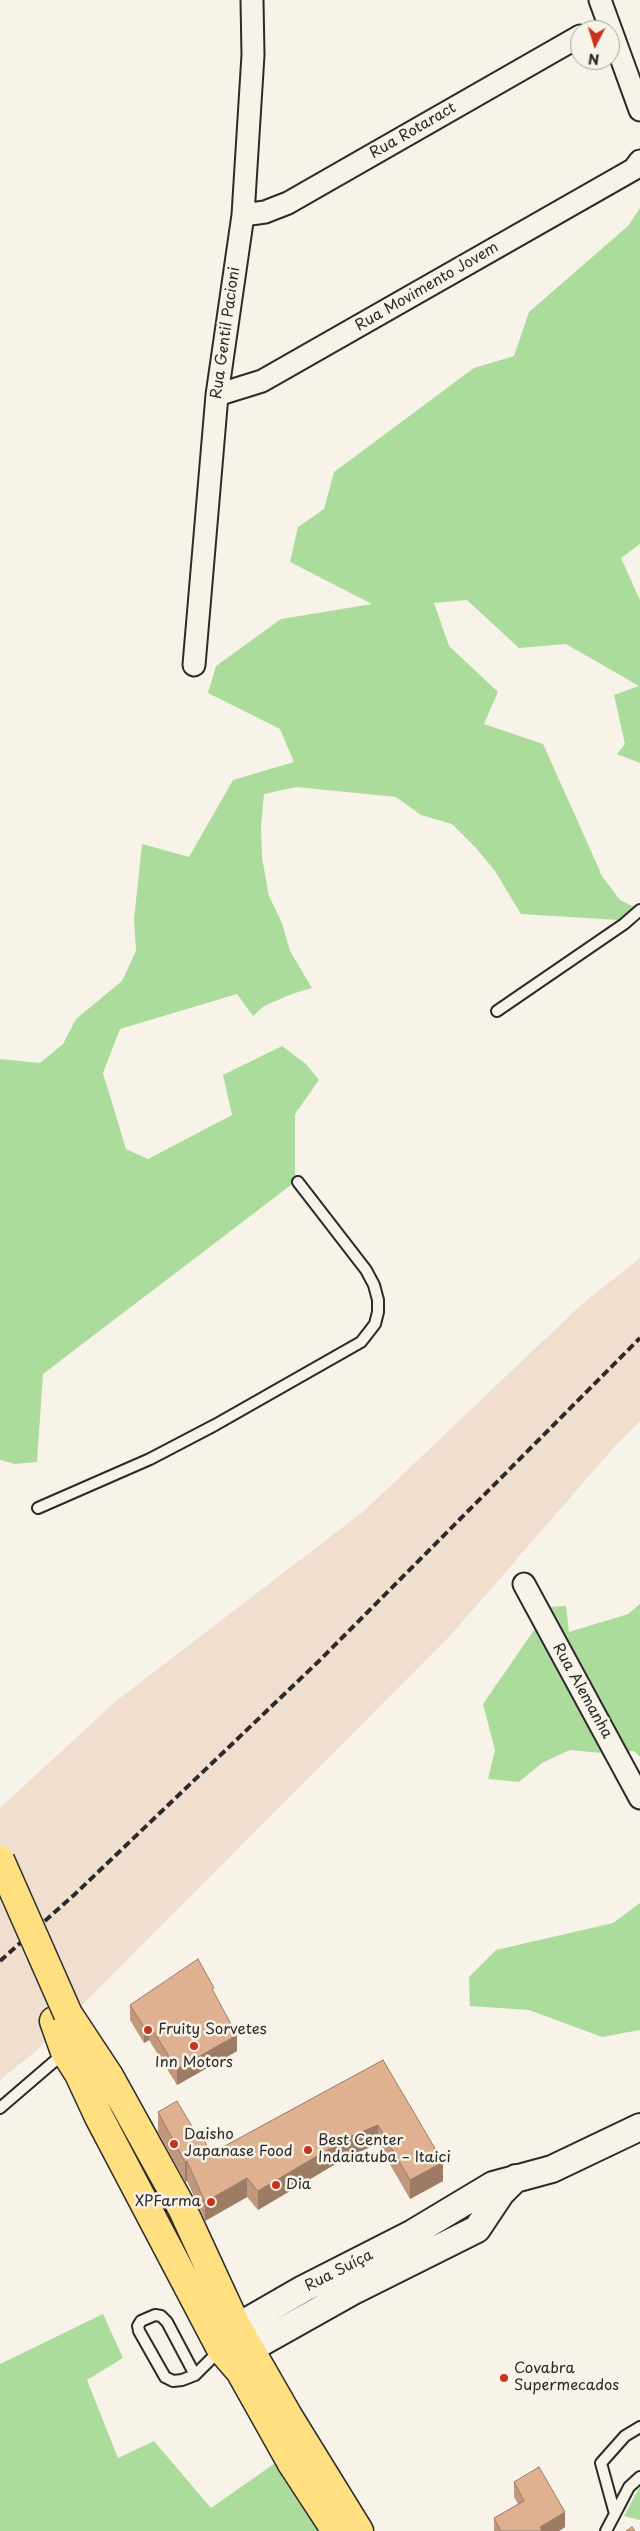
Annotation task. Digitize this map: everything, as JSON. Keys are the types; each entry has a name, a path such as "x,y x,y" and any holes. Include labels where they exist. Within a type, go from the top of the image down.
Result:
{"main road":[{"path":"0,1860 61,2018"},
{"path":"0,1904 61,2018 73,2044 79,2074 99,2117 186,2279 192,2297 221,2349 242,2349"},
{"path":"73,2044 109,2076 182,2208 291,2462 336,2531"},
{"path":"192,2297 217,2328 227,2330 242,2349 359,2531"}],"street":[{"name":"Rua Gentil Pacioni","path":"194,665 217,395 243,215 253,56 252,0"},
{"path":"600,0 600,20"},
{"name":"Rua Rotaract","path":"243,215 265,212 288,203 570,42"},
{"path":"620,68 640,110"},
{"name":"Rua Movimento Jovem","path":"217,395 262,381 637,165"},
{"name":"Rua Alemanha","path":"524,1584 640,1798"},
{"name":"Rua Suíça","path":"242,2349 310,2300 441,2215 493,2185 552,2168 640,2127"},
{"name":"Rua Suíça","path":"310,2300 477,2229 502,2194 517,2177"},
{"path":"441,2215 453,2216 462,2221 461,2231 453,2239"}],"lane":[{"path":"497,1011 624,924 640,910"},
{"path":"38,1508 150,1459 215,1425 361,1342 374,1324 378,1312 378,1300 374,1285 366,1270 298,1182"},
{"path":"0,2108 73,2044"},
{"path":"195,2375 168,2322 161,2316 155,2315 141,2321 138,2326 139,2330 165,2377 173,2381 195,2375 221,2349"},
{"path":"615,2514 601,2462 625,2436 640,2427"},
{"path":"606,2531 629,2487 640,2477"}],"shaded area":[{"path":"640,1258 640,1421 615,1446 450,1636 36,2051 0,2080 0,1808 116,1701 364,1511 582,1304"}],"green space":[{"path":"640,208 640,544 621,558 640,600 640,763 617,754 625,744 614,695 639,686 566,644 519,648 467,600 434,603 449,646 498,692 484,724 543,744 600,871 600,875 602,873 602,876 620,900 640,910 640,917 635,921 521,914 495,871 476,848 452,824 421,815 396,797 296,787 264,794 261,826 262,858 269,896 282,923 290,951 312,988 264,1006 253,1016 237,994 120,1029 103,1073 126,1149 148,1159 232,1115 223,1075 282,1046 306,1064 319,1080 295,1114 295,1182 43,1374 37,1462 15,1464 0,1460 0,1059 40,1063 63,1044 76,1019 122,981 136,951 134,919 142,844 189,857 233,780 294,762 280,729 208,693 216,666 281,619 372,604 290,562 298,527 324,509 334,472 474,368 514,356 529,312 628,226"},
{"path":"640,1604 640,1757 634,1751 602,1753 570,1750 542,1763 519,1782 488,1779 495,1750 483,1704 550,1607 566,1606 569,1632 628,1614"},
{"path":"640,1903 640,2030 602,2037 529,2010 470,2006 469,1977 496,1950 613,1923"},
{"path":"103,2314 123,2358 87,2380 118,2458 154,2441 211,2508 278,2461 327,2531 0,2531 0,2364"},
{"path":"640,2488 640,2520 624,2516"}],"building":[{"path":"198,1959 237,2035 177,2069 149,2024 144,2027 130,2005"},
{"path":"383,2060 443,2162 410,2180 378,2125 349,2137 258,2191 247,2178 205,2202 187,2161 185,2162 158,2112 177,2101 197,2135 202,2134 210,2154"},
{"path":"539,2467 565,2512 540,2527 542,2531 501,2531 494,2518 524,2501 514,2482"},
{"path":"632,2527 635,2531 626,2531"}],"railway":[{"path":"0,1961 74,1895 319,1661 640,1338"}],"place":[{"name":"Fruity Sorvetes","path":"148,2030"},
{"name":"Inn Motors","path":"194,2046"},
{"name":"Daisho Japanase Food","path":"174,2144"},
{"name":"Best Center Indaiatuba – Itaici","path":"308,2150"},
{"name":"Dia","path":"276,2185"},
{"name":"XPFarma","path":"211,2202"},
{"name":"Covabra Supermecados","path":"504,2378"}]}
